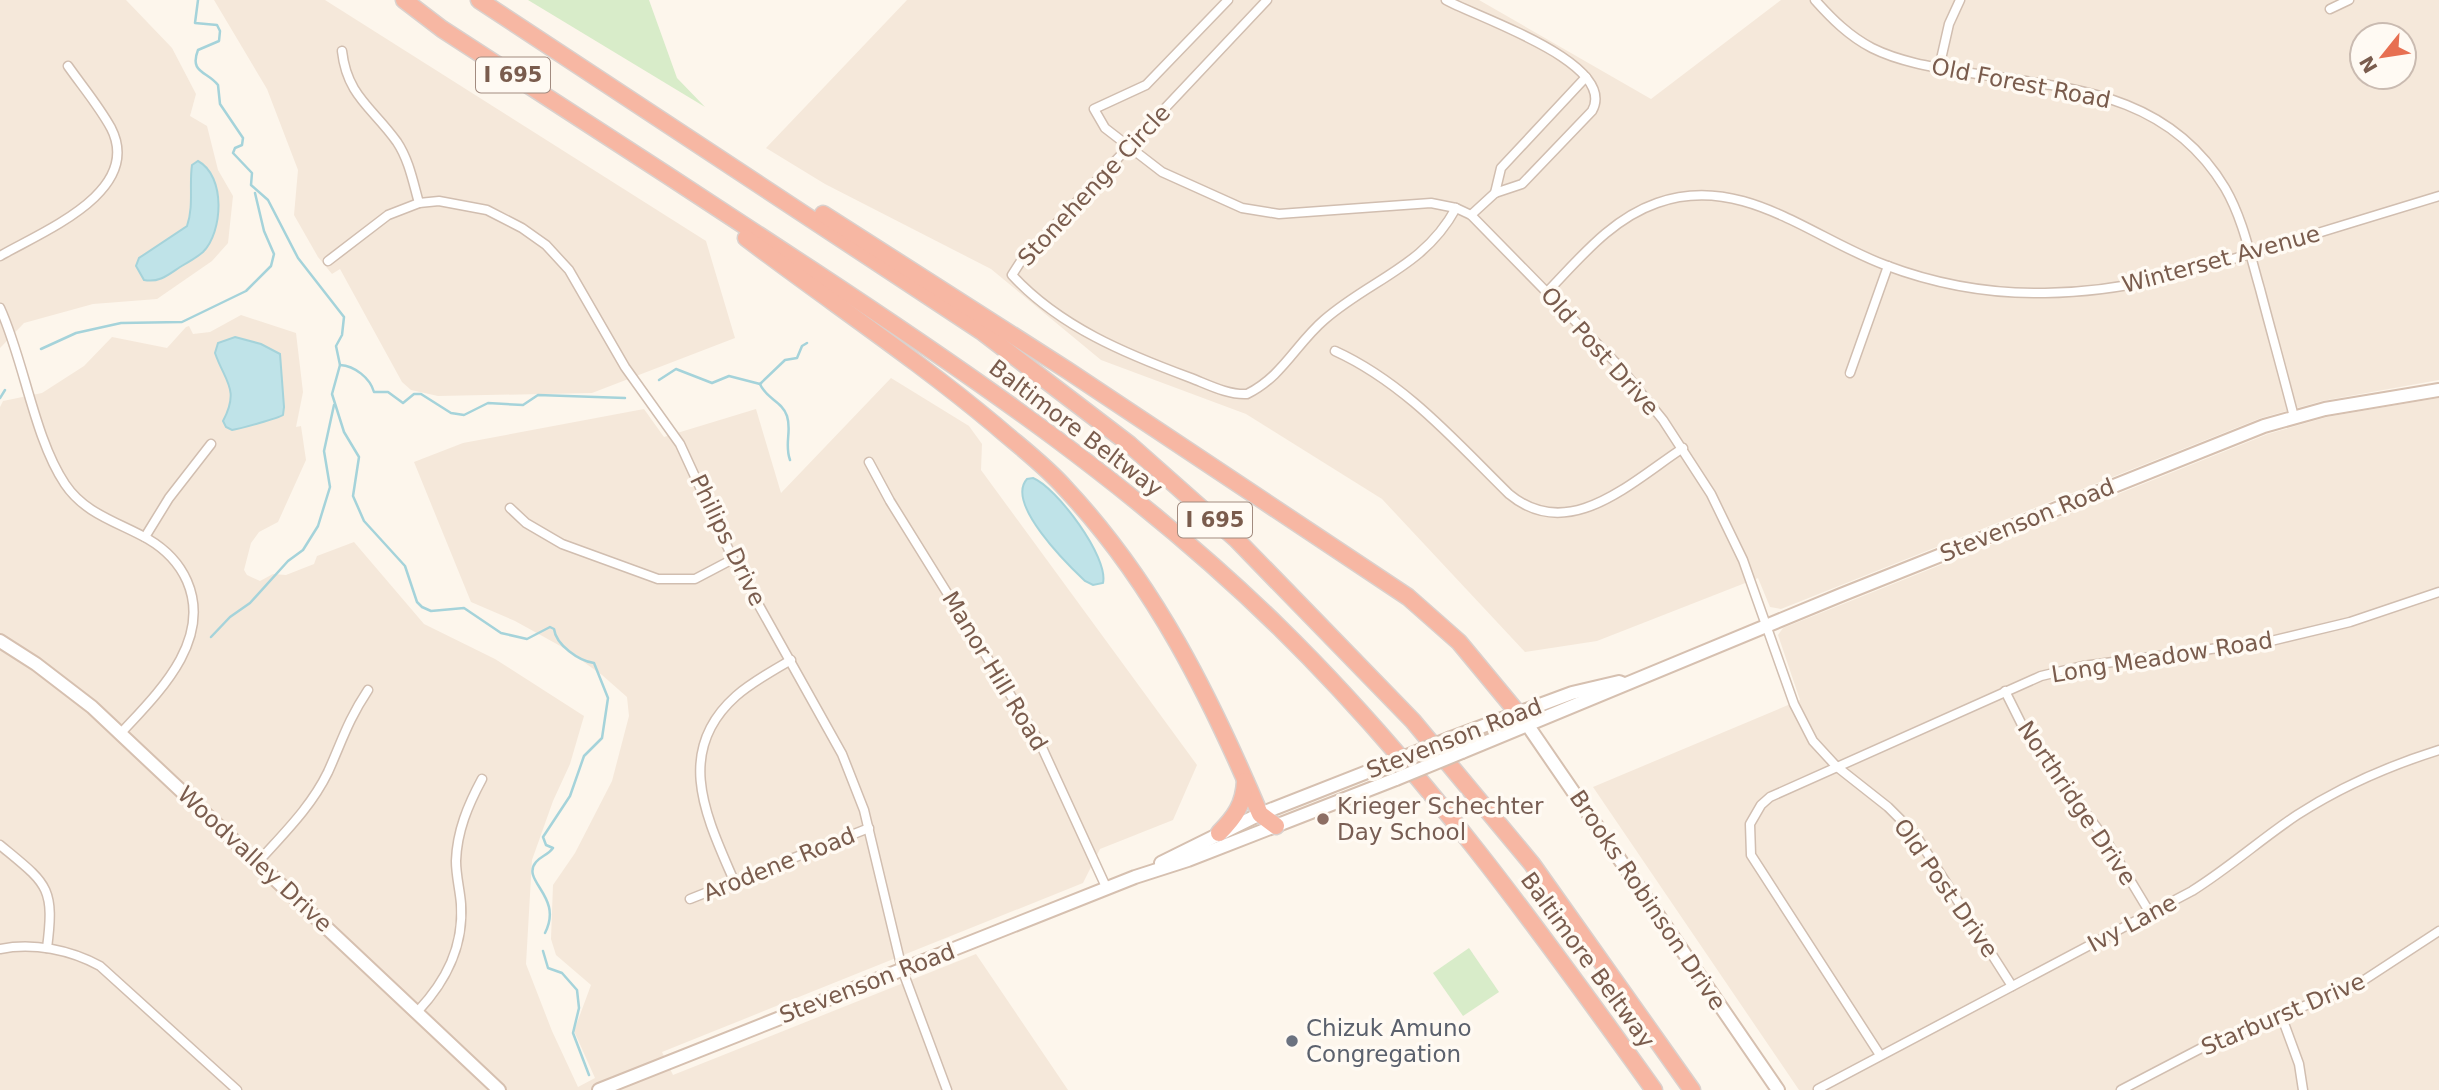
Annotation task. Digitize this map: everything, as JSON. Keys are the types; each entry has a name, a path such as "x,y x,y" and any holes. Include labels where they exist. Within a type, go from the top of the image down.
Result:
{"highway":[{"name":"Baltimore Beltway","path":"404,0 442,29 624,145 953,363 1038,424 1158,520 1277,625 1433,793 1505,884 1654,1090"},
{"name":"Baltimore Beltway","path":"479,0 981,331 1129,444 1236,539 1413,721 1532,863 1692,1090"},
{"path":"609,87 630,94 908,267 1369,570 1408,597 1451,635 1517,712"},
{"path":"624,145 795,275 928,370 1065,487 1121,555 1170,627 1212,704 1260,814 1276,826"},
{"path":"1219,832 1234,818 1242,804 1245,779"}],"main road":[{"name":"Stevenson Road","path":"599,1090 1135,877 1396,779 1620,689 1625,684 1767,625 2223,442 2294,417 2439,390"},
{"name":"Woodvalley Drive","path":"0,641 65,685 121,733 499,1090"},
{"name":"Stevenson Road","path":"1135,877 1219,832 1260,814 1517,712 1572,693 1619,682 1625,684"},
{"name":"Brooks Robinson Drive","path":"1517,712 1778,1090"}],"street":[{"name":"Old Post Drive","path":"1228,0 1146,85 1094,110 1105,128 1127,147 1192,188 1225,203 1260,212 1300,213 1431,203 1456,208 1471,215 1620,367 1683,448 1727,527 1767,625 1803,725 1823,754 1888,807 1915,834 2012,986"},
{"name":"Stonehenge Circle","path":"1267,0 1034,246 1012,275 1035,298 1102,342 1238,394 1247,394 1270,380 1321,322 1420,254 1440,233 1456,208"},
{"path":"1446,0 1559,54 1586,77 1596,92 1592,111 1522,184 1494,192"},
{"name":"Old Forest Road","path":"1815,0 1841,27 1870,47 1900,59 2089,93 2125,103 2158,119 2191,145 2216,175 2236,210 2294,417"},
{"path":"1939,68 1949,24 1960,0"},
{"path":"2330,9 2349,0"},
{"path":"342,51 350,85 386,127 407,160 419,203"},
{"path":"0,256 95,198 111,179 116,151 111,129 68,66"},
{"path":"1471,215 1494,192 1501,168 1586,77"},
{"name":"Winterset Avenue","path":"1547,292 1600,239 1624,220 1656,204 1690,196 1721,196 1753,202 1829,241 1888,266 1985,290 2071,293 2155,283 2439,196"},
{"name":"Philips Drive","path":"328,261 388,215 419,203 439,201 487,210 534,236 558,256 635,382 680,444 733,559 842,754 869,828 902,969 947,1090"},
{"path":"1850,373 1888,266"},
{"path":"0,308 51,456 66,485 104,519 145,537 171,556 183,573 192,598 192,628 188,645 166,682 121,733"},
{"path":"1335,351 1396,387 1432,417 1519,503 1543,513 1569,513 1594,506 1683,448"},
{"path":"145,537 169,498 211,444"},
{"name":"Manor Hill Road","path":"869,462 890,501 1040,741 1107,889"},
{"path":"510,508 526,523 562,544 658,579 695,579 733,559"},
{"name":"Long Meadow Road","path":"1880,1055 1843,993 1756,866 1749,846 1750,824 1761,805 1770,797 2005,691 2060,670 2230,649 2312,632 2439,592"},
{"path":"734,881 701,794 703,749 714,723 736,696 791,660"},
{"path":"259,861 310,802 328,772 343,730 368,690"},
{"name":"Northridge Drive","path":"2005,691 2026,733 2106,840 2150,913"},
{"name":"Ivy Lane","path":"1818,1089 2218,875 2322,799 2377,771 2439,750"},
{"path":"418,1011 444,979 454,956 461,920 456,861 459,838 468,808 482,779"},
{"name":"Arodene Road","path":"690,899 869,828"},
{"path":"0,845 33,873 47,890 51,913 47,948"},
{"name":"Starburst Drive","path":"2121,1090 2213,1042 2355,986 2439,931"},
{"path":"0,949 21,946 47,948 78,955 100,966 237,1090"},
{"path":"2281,1015 2299,1064 2303,1090"}],"shaded area":[{"path":"0,0 126,0 172,48 196,94 190,116 207,126 218,170 233,196 228,243 212,261 157,299 93,304 24,323 0,348"},
{"path":"214,0 325,0 706,241 735,338 592,393 438,396 411,390 402,382 340,269 332,274 318,257 294,215 298,170 267,89"},
{"path":"907,0 1479,0 1651,99 1781,0 2439,0 2439,380 2322,401 2261,418 1781,609 1770,607 1758,578 1597,641 1525,652 1382,499 1246,414 1101,360 991,269 825,184 766,148"},
{"path":"241,315 296,333 303,392 296,427 301,426 306,460 278,522 259,532 251,543 244,570 247,575 260,581 273,574 286,575 314,564 317,556 354,542 424,624 495,659 584,716 570,764 553,801 532,860 526,964 552,1031 578,1087 595,1078 574,1031 591,985 556,955 551,939 553,885 575,853 612,781 629,716 627,697 564,648 515,621 471,602 414,462 463,443 644,409 664,437 756,409 781,493 891,378 969,426 982,444 981,470 1197,765 1173,820 1100,849 1083,883 662,1052 673,1075 976,954 1068,1090 0,1090 0,407 3,401 42,393 84,366 112,337 167,348 186,327 189,326 193,334 210,332"},
{"path":"2439,398 2439,1090 1799,1090 1593,787 1800,700 1778,635 1783,628 2268,434 2327,417"}],"green space":[{"path":"528,0 649,0 677,78 705,107"},
{"path":"1469,948 1499,992 1463,1016 1433,973"}],"water":[{"path":"198,161 207,168 217,191 218,218 210,243 203,252 167,275 159,279 144,280 136,266 139,258 187,226 192,165"},
{"path":"235,337 261,344 280,354 284,407 283,415 232,430 226,427 223,421 231,393 215,353 218,343"},
{"path":"1033,478 1043,484 1067,508 1079,524 1098,557 1103,571 1103,583 1093,585 1085,581 1041,533 1024,503 1022,490 1027,479"}],"waterway":[{"path":"198,0 195,23 217,25 220,31 219,41 198,50 196,63 200,71 218,85 220,104 243,138 242,145 235,148 233,153 252,173 251,185 268,200 298,258 344,317 342,335 336,346 340,365 332,394 344,432 359,457 353,496 364,521 405,566 417,602 422,607 431,611 464,608 501,633 527,639 550,627 569,651 594,663 608,698 602,738 584,756 570,796 543,837 546,845 553,848 536,862 533,869 533,876 549,909 545,933"},
{"path":"41,349 76,333 121,323 182,322 246,291 271,266 274,254 264,231 255,193"},
{"path":"760,384 785,360 797,358 802,346 807,343"},
{"path":"340,365 361,374 374,392 388,392 403,403 414,394 421,394 451,413 464,415 488,403 523,405 538,395 625,398"},
{"path":"659,380 676,369 712,383 729,376 760,384"},
{"path":"760,384 787,416 790,460"},
{"path":"0,398 5,390"},
{"path":"211,637 230,617 250,603 288,561 303,550 318,526 330,487 324,451 334,405"},
{"path":"543,951 548,968 562,973 577,990 579,1008 573,1033 589,1075"}],"place":[{"name":"Krieger Schechter Day School","path":"1323,819"},
{"name":"Chizuk Amuno Congregation","path":"1292,1041"}]}
